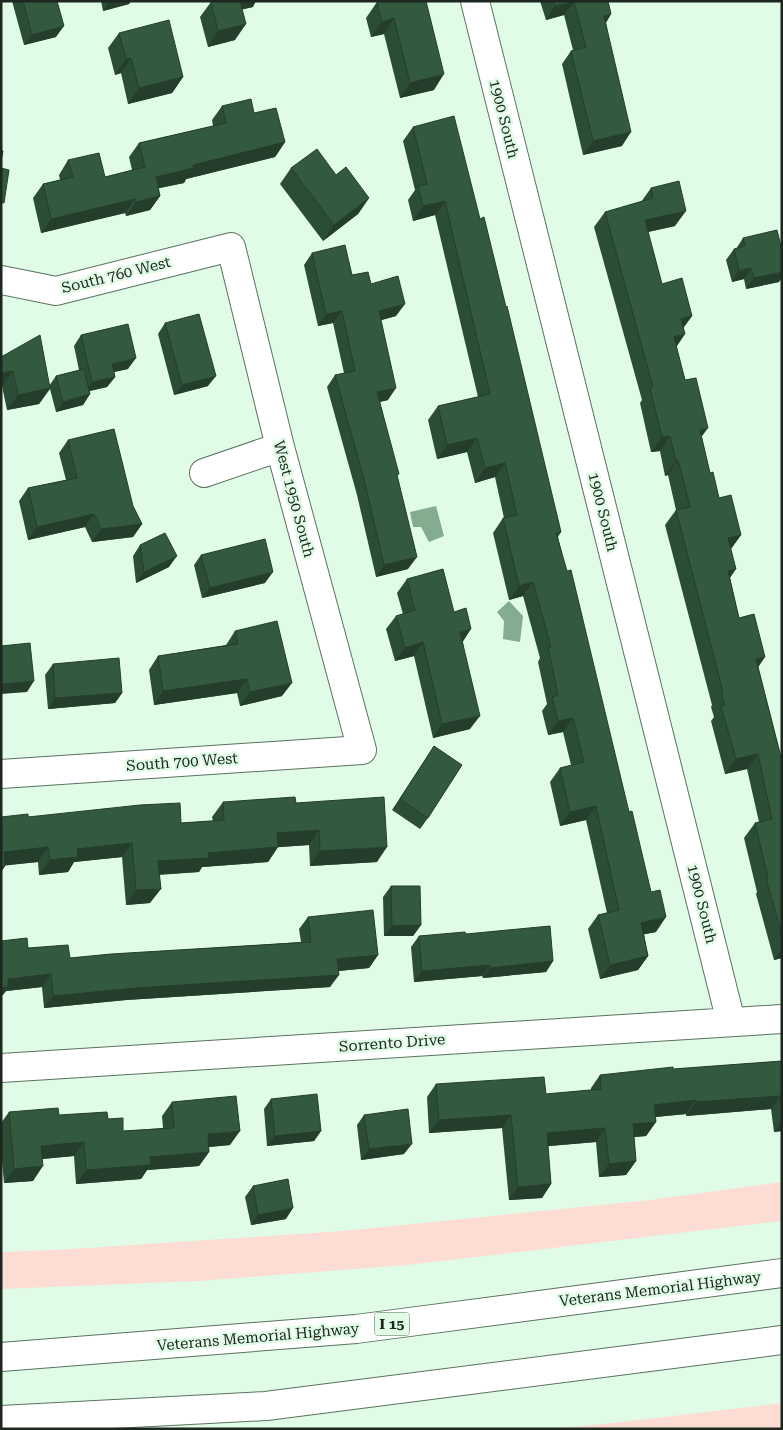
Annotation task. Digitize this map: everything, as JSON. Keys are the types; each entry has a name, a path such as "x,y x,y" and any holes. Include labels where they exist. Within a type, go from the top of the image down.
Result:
{"main road":[{"name":"1900 South","path":"475,1 732,1022"},
{"name":"South 760 West","path":"1,280 56,290 231,247"},
{"name":"West 1950 South","path":"231,247 280,447 362,750"},
{"path":"204,473 280,447"},
{"name":"South 700 West","path":"1,774 362,750"},
{"name":"Sorrento Drive","path":"1,1068 782,1019"},
{"name":"Veterans Memorial Highway","path":"1,1358 356,1329 782,1273"},
{"path":"1,1420 266,1406 782,1340"}],"shaded area":[{"path":"436,506 444,536 429,542 421,527 413,527 410,512"},
{"path":"509,601 523,616 520,642 503,639 504,621 497,612"},
{"path":"782,1182 782,1221 407,1265 199,1281 1,1289 1,1252 343,1231 650,1200"},
{"path":"782,1403 782,1429 549,1429 614,1423"}],"building":[{"path":"23,1 57,1 64,26 32,35"},
{"path":"240,1 246,24 218,31 211,2"},
{"path":"426,1 444,74 410,83 394,18 382,22 377,2"},
{"path":"554,1 608,1 611,14 604,16 631,132 593,141 571,51 586,47 574,2 555,6"},
{"path":"169,20 183,77 139,88 131,58 126,59 119,33"},
{"path":"251,99 254,113 276,108 285,142 193,165 193,168 156,177 160,196 136,202 135,199 51,219 43,184 73,177 68,160 99,153 105,177 145,167 139,143 226,123 222,106"},
{"path":"454,116 480,219 484,217 507,306 561,532 556,533 567,571 571,570 629,812 632,811 651,892 660,890 666,917 641,923 648,956 610,965 598,915 619,910 596,806 570,812 560,768 584,762 573,718 558,721 552,697 558,695 548,647 551,647 533,582 519,586 503,518 517,515 505,463 485,468 477,438 447,445 438,406 490,394 445,201 423,206 418,186 427,184 413,127"},
{"path":"317,149 336,175 346,167 369,198 334,225 291,168"},
{"path":"1,168 9,170 4,203 1,202"},
{"path":"679,181 686,211 645,220 662,284 682,278 692,316 681,319 685,334 674,337 685,380 696,378 708,428 700,430 710,473 713,472 719,498 731,495 741,535 728,538 736,569 728,571 739,618 754,614 765,657 756,659 782,761 782,935 766,879 768,878 755,823 772,819 758,754 736,759 721,706 725,705 721,692 723,692 676,510 690,507 670,436 662,437 650,388 653,387 605,212 653,198 651,188"},
{"path":"777,230 782,250 782,272 754,278 751,268 739,271 734,249 745,246 743,238"},
{"path":"345,245 352,275 368,272 371,284 398,276 405,304 379,311 396,388 377,392 399,474 397,475 417,557 384,565 365,483 335,375 355,371 342,311 326,314 312,253"},
{"path":"199,314 216,376 182,385 165,323"},
{"path":"128,324 136,358 112,364 115,377 92,382 81,335"},
{"path":"40,335 50,388 18,395 13,371 1,373 1,357"},
{"path":"84,369 90,394 63,402 56,376"},
{"path":"114,429 133,506 142,524 101,529 94,514 37,527 28,488 77,478 68,440"},
{"path":"165,533 177,556 144,572 140,545"},
{"path":"265,539 273,572 210,588 201,555"},
{"path":"443,569 454,612 466,608 471,629 460,632 480,716 442,724 423,642 405,648 396,616 415,610 407,579"},
{"path":"277,621 292,683 250,692 247,679 163,691 158,656 238,644 235,631"},
{"path":"30,643 34,681 1,684 1,646"},
{"path":"119,658 122,693 55,698 53,664"},
{"path":"434,746 462,765 428,818 400,799"},
{"path":"295,797 296,803 384,797 387,847 320,851 319,830 277,833 278,847 208,853 209,858 158,861 161,889 136,890 132,843 77,849 78,857 50,860 48,847 4,852 5,866 1,867 1,817 28,814 28,817 140,805 180,803 181,823 224,820 223,802"},
{"path":"391,886 420,886 421,925 392,926"},
{"path":"373,910 378,955 337,959 339,975 135,988 53,996 51,974 8,979 8,987 1,987 1,941 27,938 28,948 68,945 70,958 311,942 308,917"},
{"path":"550,926 553,961 490,968 490,965 422,971 419,936 465,932 466,934"},
{"path":"782,1061 782,1106 780,1096 696,1102 696,1100 654,1105 656,1122 633,1124 636,1161 609,1164 605,1128 547,1133 551,1184 518,1187 511,1115 439,1120 436,1084 544,1077 546,1094 601,1089 600,1075 673,1067 673,1069"},
{"path":"317,1094 321,1131 275,1136 271,1099"},
{"path":"236,1096 240,1131 208,1134 209,1152 150,1157 151,1165 86,1170 84,1142 41,1146 43,1166 14,1169 9,1112 58,1108 59,1115 107,1112 108,1119 123,1118 123,1131 174,1128 172,1102"},
{"path":"408,1109 412,1144 369,1149 364,1115"},
{"path":"288,1179 293,1208 258,1215 253,1186"}]}
